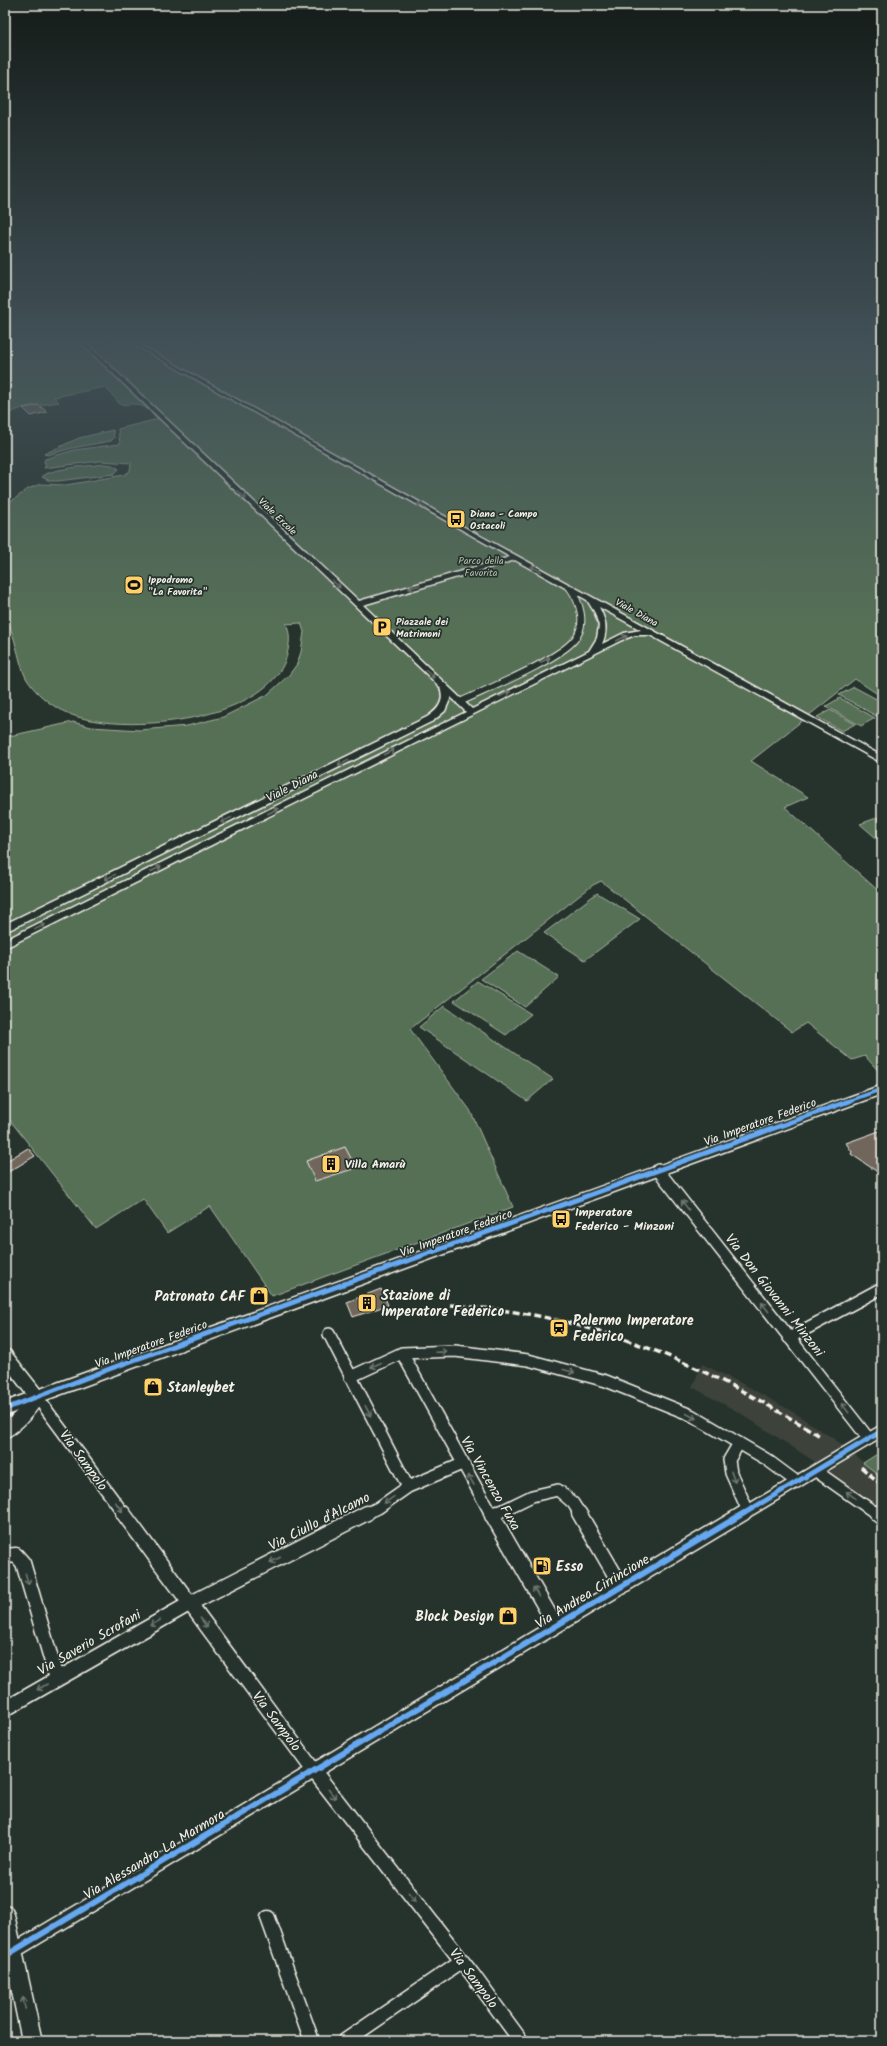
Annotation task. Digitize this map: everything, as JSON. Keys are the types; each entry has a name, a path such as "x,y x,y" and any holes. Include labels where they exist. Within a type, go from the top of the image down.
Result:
{"street":[{"name":"Viale Ercole","path":"182,437 470,711"},
{"name":"Viale Diana","path":"301,437 656,636"},
{"path":"357,604 515,558"},
{"path":"460,702 548,659 563,650 574,640 580,629 581,621 576,596 570,588"},
{"name":"Viale Diana","path":"591,599 600,615 603,630 599,644 591,653"},
{"name":"Viale Diana","path":"5,944 470,711 591,653 636,632 646,632 656,636"},
{"path":"656,636 882,760"},
{"name":"Viale Diana","path":"5,928 430,719 446,704 447,693 444,687"},
{"name":"Via Imperatore Federico","path":"5,1409 882,1089"},
{"name":"Via Don Giovanni Minzoni","path":"658,1170 869,1438"},
{"path":"789,1338 882,1288"},
{"path":"329,1334 408,1487"},
{"path":"350,1377 402,1353 455,1351 528,1360 598,1379 691,1415 766,1459 797,1482"},
{"name":"Via Vincenzo Fuxa","path":"402,1353 462,1464 556,1626"},
{"path":"5,1356 37,1397 23,1415 5,1431"},
{"name":"Via Sampolo","path":"37,1397 314,1771 462,1961 521,2041"},
{"name":"Via Andrea Cirrincione","path":"314,1771 882,1430"},
{"path":"738,1443 729,1460 731,1473 748,1511"},
{"name":"Via Ciullo d'Alcamo","path":"189,1604 378,1508 408,1487 462,1464"},
{"path":"816,1471 882,1518"},
{"path":"492,1516 532,1496 558,1490 573,1503 622,1587"},
{"path":"5,1556 16,1555 23,1563 57,1679"},
{"name":"Via Saverio Scrofani","path":"5,1709 189,1604"},
{"name":"Via Alessandro La Marmora","path":"9,1954 314,1771"},
{"path":"5,1914 9,1954 32,2041"},
{"path":"268,1918 312,2041"},
{"path":"345,2041 462,1961"}],"shaded area":[{"path":"702,1364 747,1386 793,1412 834,1439 882,1477 882,1511 829,1471 740,1413 692,1387"}],"green space":[{"name":"Parco della Favorita","path":"119,437 882,437 882,697 855,679 751,761 808,797 785,807 882,894 882,1075 865,1056 852,1060 806,1023 792,1032 601,881 593,885 410,1029 470,1110 513,1207 272,1296 210,1206 167,1233 143,1199 96,1229 5,1114 5,737 73,722 91,727 140,730 187,726 223,717 267,695 289,675 297,664 301,652 304,632 301,623 286,624 289,637 288,650 278,674 256,694 227,708 193,718 157,723 122,723 91,720 61,710 49,703 39,694 24,674 8,621 5,605 5,502 13,500 28,489 40,484 66,485 124,475 130,471 131,463 100,461 44,468 46,465 44,462 45,459 74,450 120,444"},
{"path":"79,438 114,438 111,441 72,448 48,455 44,454"},
{"path":"104,464 112,465 119,469 114,474 58,481 50,481 42,477 53,471 61,469"},
{"path":"854,687 882,702 882,713 876,716 839,695"},
{"path":"840,698 875,718 861,726 826,706"},
{"path":"830,710 855,724 842,731 817,717"},
{"path":"879,817 882,820 882,843 860,824"},
{"path":"597,893 640,919 585,960 544,933"},
{"path":"518,951 559,977 525,1007 481,979"},
{"path":"478,981 531,1014 506,1035 454,1001"},
{"path":"444,1006 553,1079 527,1101 419,1027"},
{"path":"882,1451 882,1477 863,1463"}],"building":[{"path":"882,1130 882,1175 851,1154 852,1152 846,1143"},
{"name":"Villa Amarù","path":"345,1147 356,1168 315,1181 306,1161"},
{"path":"28,1148 35,1156 5,1174 5,1162"},
{"name":"Stazione di Imperatore Federico","path":"381,1289 388,1305 353,1317 347,1302"}],"railway":[{"path":"450,1305 501,1310 540,1316 624,1339 724,1381 820,1436"},
{"path":"861,1467 882,1485"}],"cycle path":[{"path":"5,1409 112,1368 882,1089"},
{"path":"5,1956 882,1431"}],"place":[{"name":"Diana - Campo Ostacoli","path":"456,519"},
{"name":"Ippodromo \"La Favorita\"","path":"134,585"},
{"name":"Piazzale dei Matrimoni","path":"382,627"},
{"name":"Villa Amarù","path":"331,1164"},
{"name":"Imperatore Federico - Minzoni","path":"561,1219"},
{"name":"Patronato CAF","path":"259,1296"},
{"name":"Stazione di Imperatore Federico","path":"367,1303"},
{"name":"Palermo Imperatore Federico","path":"559,1328"},
{"name":"Stanleybet","path":"153,1387"},
{"name":"Esso","path":"542,1566"},
{"name":"Block Design","path":"508,1616"}]}
